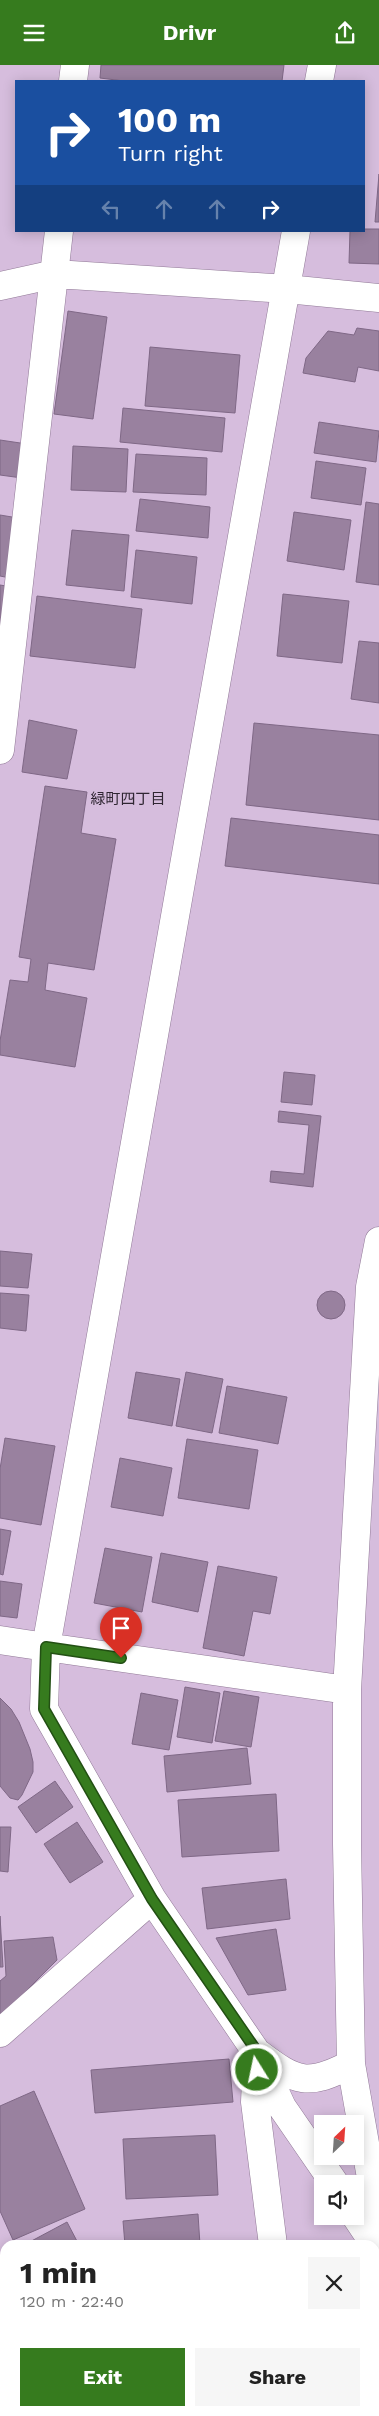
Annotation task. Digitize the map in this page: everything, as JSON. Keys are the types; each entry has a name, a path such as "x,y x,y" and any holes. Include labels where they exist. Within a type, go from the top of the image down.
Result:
{"street":[{"path":"73,80 75,65"},
{"path":"319,80 322,65"},
{"path":"0,750 4,679 59,232"},
{"path":"296,232 46,1647 44,1709 152,1899 258,2053 282,2107 329,2175"},
{"path":"0,287 54,274 287,289 379,298"},
{"path":"379,1241 370,1287 347,1690 351,2064 379,2223"},
{"path":"0,1640 347,1690"},
{"path":"0,2033 152,1899"},
{"path":"258,2053 286,2074 306,2078 328,2077 351,2064"},
{"path":"258,2053 255,2102 272,2240"},
{"path":"362,2225 372,2240"}],"building":[{"path":"101,65 284,65 282,80 116,80 100,78"},
{"path":"379,174 379,222 375,222"},
{"path":"365,229 379,229 379,264 349,263 350,232 365,232"},
{"path":"68,311 107,317 93,419 54,414"},
{"path":"357,328 379,331 379,371 358,367 355,382 303,373 306,358 328,331 354,335"},
{"path":"150,347 240,355 235,413 145,406"},
{"path":"123,408 225,418 222,452 120,442"},
{"path":"319,422 379,431 376,462 314,453"},
{"path":"0,440 27,444 22,478 0,475"},
{"path":"73,446 128,449 126,492 71,490"},
{"path":"136,454 207,458 206,495 133,492"},
{"path":"316,461 366,468 361,505 311,498"},
{"path":"140,499 210,507 208,538 136,531"},
{"path":"366,502 379,504 379,585 356,582"},
{"path":"294,512 351,520 344,570 287,561"},
{"path":"0,515 18,518 10,578 0,576"},
{"path":"72,530 129,535 124,591 66,585"},
{"path":"136,550 197,557 192,604 131,597"},
{"path":"0,585 6,586 0,655"},
{"path":"283,594 349,601 342,663 277,656"},
{"path":"37,596 142,609 135,668 30,656"},
{"path":"359,641 379,643 379,703 351,699"},
{"path":"29,720 77,730 67,779 22,772"},
{"path":"254,723 379,735 379,820 246,805"},
{"path":"45,786 87,792 81,833 116,839 94,970 48,963 45,990 87,998 75,1067 0,1055 0,1041 10,980 28,982 31,959 19,957"},
{"path":"231,818 379,835 379,884 225,866"},
{"path":"284,1072 315,1075 312,1105 281,1102"},
{"path":"279,1111 321,1116 313,1187 270,1182 271,1171 304,1174 309,1125 278,1122"},
{"path":"0,1251 32,1254 28,1288 0,1286"},
{"path":"331,1291 341,1295 345,1305 341,1315 331,1319 321,1315 317,1305 321,1295"},
{"path":"0,1293 29,1295 26,1331 0,1328"},
{"path":"136,1372 180,1379 172,1426 128,1418"},
{"path":"186,1372 223,1379 212,1433 176,1426"},
{"path":"227,1386 287,1397 278,1444 219,1433"},
{"path":"5,1438 55,1446 41,1525 0,1518 0,1469"},
{"path":"187,1439 258,1450 249,1509 178,1498"},
{"path":"120,1458 172,1468 163,1516 111,1507"},
{"path":"0,1529 11,1531 3,1575 0,1574"},
{"path":"105,1548 152,1557 142,1612 94,1603"},
{"path":"161,1553 208,1562 198,1612 152,1602"},
{"path":"218,1566 277,1577 270,1614 253,1611 244,1656 203,1648"},
{"path":"0,1581 22,1584 17,1618 0,1616"},
{"path":"185,1687 220,1693 212,1743 177,1737"},
{"path":"224,1691 259,1697 251,1747 215,1741"},
{"path":"141,1693 178,1700 169,1750 132,1744"},
{"path":"0,1698 11,1709 19,1722 33,1762 33,1772 18,1800 10,1798 0,1786"},
{"path":"247,1748 251,1784 167,1792 164,1756"},
{"path":"55,1781 73,1807 36,1833 18,1807"},
{"path":"276,1794 279,1851 182,1857 178,1800"},
{"path":"77,1822 103,1862 70,1883 44,1844"},
{"path":"0,1827 11,1827 8,1872 0,1871"},
{"path":"286,1879 290,1919 207,1929 202,1888"},
{"path":"0,1916 3,1967 0,1967"},
{"path":"276,1929 286,1990 248,1995 216,1938"},
{"path":"53,1937 57,1960 0,2017 0,1981 6,1976 4,1941"},
{"path":"229,2059 233,2102 95,2113 91,2070"},
{"path":"34,2091 85,2209 13,2240 0,2211 0,2106"},
{"path":"215,2135 218,2195 126,2199 123,2139"},
{"path":"198,2214 200,2240 125,2240 123,2221"},
{"path":"67,2222 76,2240 33,2240"}],"district":[{"name":"緑町四丁目","path":"128,799"}],"route":[{"path":"121,1658 46,1647 44,1709 152,1899 258,2053 257,2070"}]}
